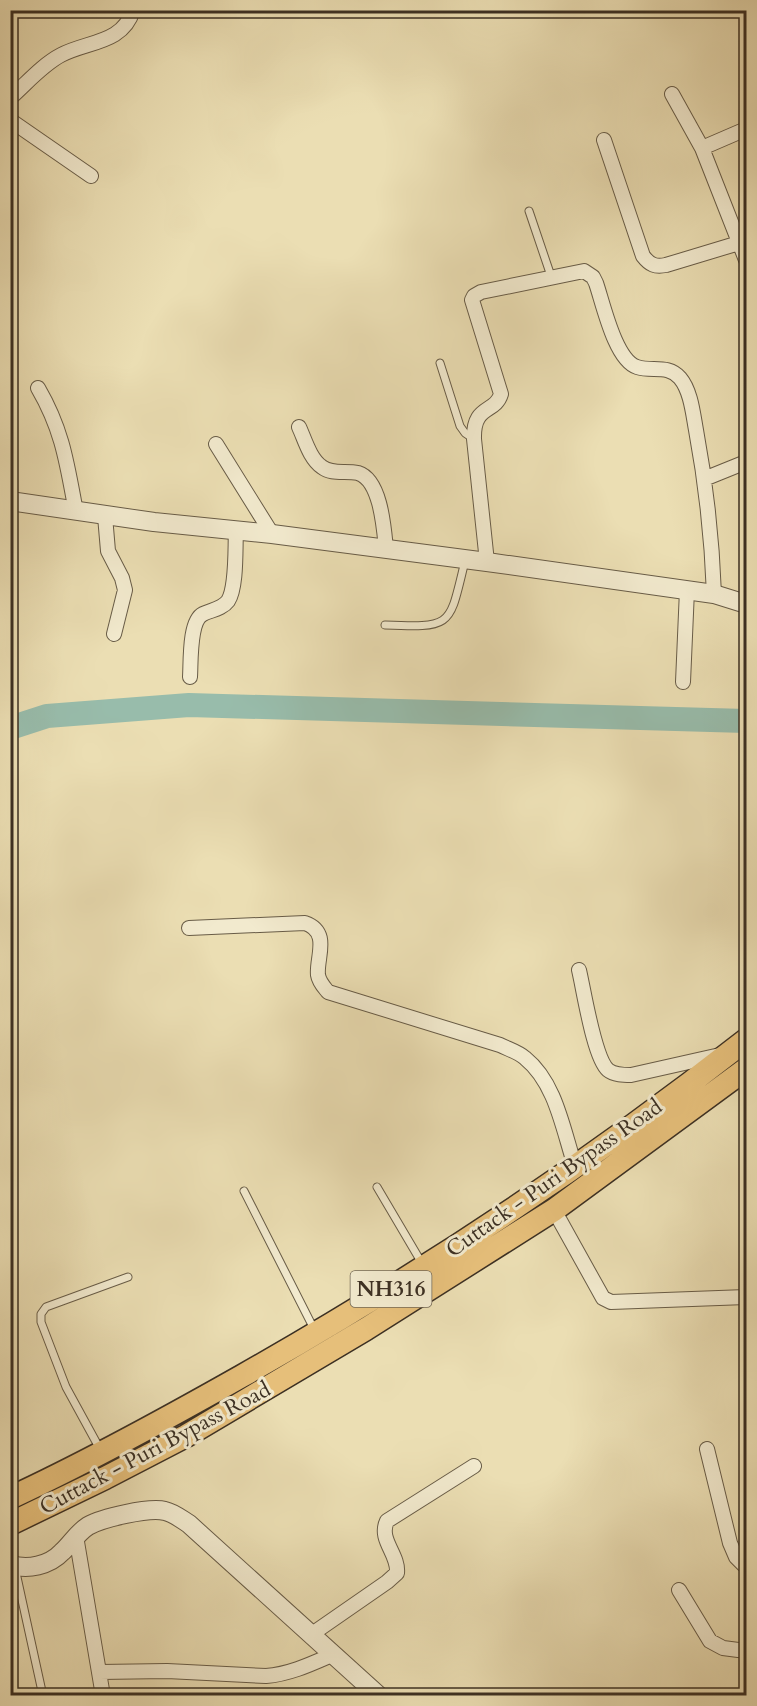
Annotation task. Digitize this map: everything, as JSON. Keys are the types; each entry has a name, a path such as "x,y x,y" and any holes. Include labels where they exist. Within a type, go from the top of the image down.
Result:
{"highway":[{"name":"Cuttack - Puri Bypass Road","path":"10,1498 143,1432 316,1334 510,1213 739,1046"},
{"name":"Cuttack - Puri Bypass Road","path":"10,1524 105,1478 243,1403 366,1329 554,1210 747,1069"}],"street":[{"path":"10,98 59,56 123,30 130,21 133,10"},
{"path":"672,94 702,148 747,260"},
{"path":"10,120 91,176"},
{"path":"702,148 747,129"},
{"path":"604,140 643,256 649,264 666,265 739,243"},
{"path":"487,561 474,424 486,408 496,403 501,394 473,304 474,296 481,292 578,271 588,273 596,283 621,352 630,363 637,367 674,372 681,379 688,394 704,479 712,544 714,594"},
{"path":"38,388 57,424 76,512"},
{"path":"299,427 316,462 324,469 358,473 370,483 376,492 383,520 386,549"},
{"path":"216,444 272,534"},
{"path":"704,479 747,462"},
{"path":"10,501 105,516 487,561 714,594 747,604"},
{"path":"105,516 108,551 122,578 125,590 114,634"},
{"path":"190,676 194,625 202,615 220,608 228,601 232,588 236,531"},
{"path":"683,682 687,590"},
{"path":"189,928 305,923 313,926 320,942 318,975 322,986 328,992 500,1046 523,1056 540,1072 549,1089 575,1166"},
{"path":"579,970 599,1057 609,1071 631,1076 739,1046"},
{"path":"554,1210 603,1298 611,1302 747,1297"},
{"path":"707,1449 730,1543 736,1557 747,1565"},
{"path":"312,1634 397,1573 398,1565 385,1538 383,1528 387,1521 474,1466"},
{"path":"13,1565 30,1567 48,1562 61,1554 88,1526 102,1521 150,1511 163,1510 175,1514 189,1524 379,1695"},
{"path":"76,1536 103,1695"},
{"path":"679,1590 710,1641 723,1648 747,1651"},
{"path":"100,1672 167,1671 266,1676 292,1671 334,1654"}],"lane":[{"path":"529,211 551,276"},
{"path":"440,363 460,426 474,439"},
{"path":"385,625 424,627 443,621 450,614 465,559"},
{"path":"377,1187 424,1267"},
{"path":"244,1191 316,1334"},
{"path":"102,1453 66,1387 41,1322 41,1314 46,1307 128,1277"},
{"path":"13,1565 43,1695"}],"waterway":[{"path":"10,728 47,716 189,705 746,721"}]}
